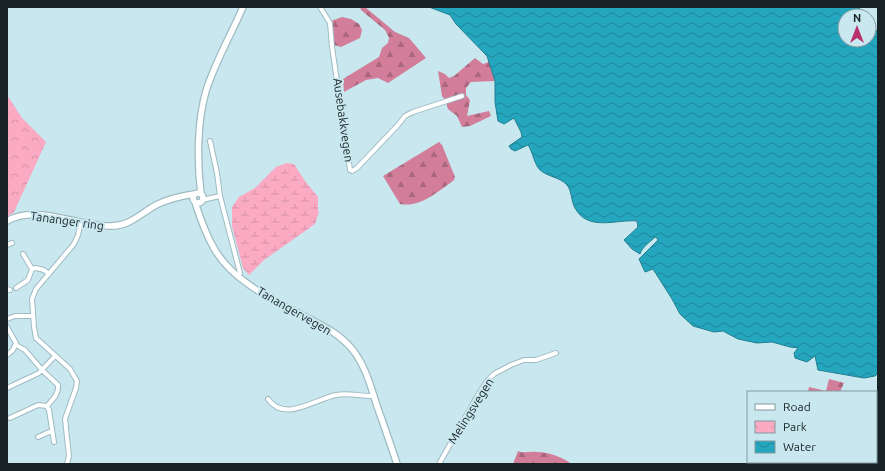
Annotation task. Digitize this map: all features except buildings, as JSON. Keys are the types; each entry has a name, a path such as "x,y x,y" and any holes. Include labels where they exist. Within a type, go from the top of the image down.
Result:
{"main road":[{"name":"Tanangervegen","path":"243,7 213,74 204,100 200,127 198,198 206,232 220,258 243,280 269,297 332,332 346,342 361,363 397,464"},
{"name":"Tananger ring","path":"7,221 17,216 34,214 104,226 117,226 136,219 154,206 180,196 198,198"}],"street":[{"name":"Ausebakkvegen","path":"320,7 330,23 332,47 350,170 352,171 357,168 405,116 462,96"},
{"path":"210,141 217,173 217,196 240,273"},
{"path":"198,198 217,196"},
{"path":"67,464 69,456 64,419 76,388 77,381 70,369 36,338 33,316 34,293 74,244 78,235 80,222"},
{"path":"7,245 12,243"},
{"path":"23,254 32,270"},
{"path":"32,270 36,268 40,269 48,274"},
{"path":"16,288 28,280 32,270"},
{"path":"7,319 11,316 33,316"},
{"path":"7,326 16,343 13,350 7,355"},
{"path":"18,346 26,350 43,371 58,385 59,389 57,395 47,406"},
{"name":"Melingsvegen","path":"439,464 478,395 487,381 494,374 524,360 536,360 556,353"},
{"path":"7,388 43,371 55,356"},
{"path":"268,399 271,404 288,410 304,407 337,395 347,394 374,396"},
{"path":"10,418 38,405 42,404 47,406"},
{"path":"47,406 54,442"},
{"path":"21,413 23,418"},
{"path":"38,437 52,432"}],"green space":[{"path":"360,7 365,7 395,32 409,38 426,58 388,83 378,78 366,80 344,92 343,79 379,57 382,48 388,43 389,38 385,30 361,10"},
{"path":"342,17 351,19 359,24 362,30 360,38 341,47 334,45 331,21"},
{"path":"475,58 483,64 489,62 495,81 471,82 466,88 466,95 470,100 467,116 489,111 491,116 470,126 462,127 457,116 448,109 446,101 442,96 438,71 445,74 449,78 454,76"},
{"path":"7,95 22,118 46,142 14,212 7,217"},
{"path":"439,142 442,145 455,177 454,180 429,198 407,205 400,204 383,176"},
{"path":"287,163 294,164 318,197 319,212 315,224 264,260 249,275 243,268 232,226 232,207 239,197 255,188 276,167"},
{"path":"829,379 844,383 840,391 826,391"},
{"path":"809,387 826,391 808,391"},
{"path":"518,451 551,454 572,464 513,464"}],"water":[{"path":"429,7 859,7 837,8 837,48 877,48 878,31 878,373 875,376 864,378 818,370 815,356 807,362 795,358 794,353 798,348 772,342 757,343 738,339 723,331 714,332 693,326 680,314 653,269 645,272 639,259 658,240 657,238 655,237 646,245 640,254 632,249 624,240 638,227 637,221 603,223 587,220 575,208 567,185 561,180 540,170 528,145 515,151 511,149 509,146 522,137 521,132 514,118 504,124 498,121 495,102 495,81 487,56 456,24 450,15"}]}
